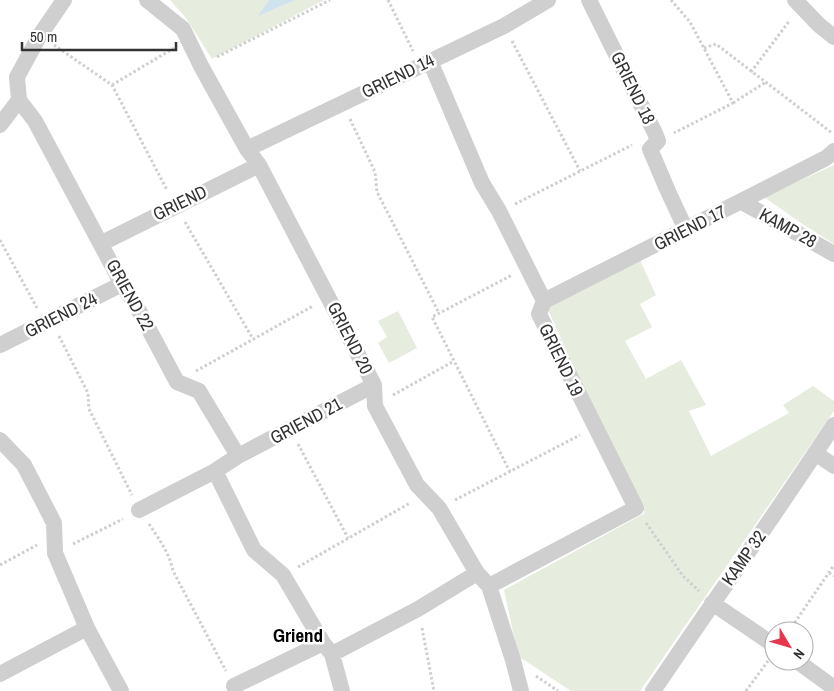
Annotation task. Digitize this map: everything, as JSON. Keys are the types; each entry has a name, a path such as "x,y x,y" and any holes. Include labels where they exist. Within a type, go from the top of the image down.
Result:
{"street":[{"path":"0,125 18,100 17,77 40,35 64,0"},
{"name":"GRIEND 14","path":"247,149 504,26 548,0"},
{"name":"GRIEND 18","path":"589,0 656,137 650,149 686,230"},
{"name":"GRIEND 20","path":"152,1 183,29 201,66 247,149 258,165 329,297 374,385 375,406 417,485 439,508 477,573 489,586 521,691"},
{"path":"798,3 819,25 834,37"},
{"name":"GRIEND 19","path":"425,63 482,183 528,267 544,301 539,314 636,508"},
{"name":"GRIEND 22","path":"18,100 35,121 177,382"},
{"name":"GRIEND 17","path":"544,301 742,202 826,158 834,151"},
{"name":"GRIEND","path":"102,243 258,165"},
{"name":"KAMP 28","path":"742,202 834,254"},
{"name":"GRIEND 24","path":"0,346 122,284"},
{"path":"139,510 215,471 238,456 199,391 177,382"},
{"name":"GRIEND 21","path":"238,456 374,385"},
{"name":"KAMP 32","path":"653,691 712,603 779,509 834,425"},
{"path":"0,440 24,465 54,523 55,553 87,628 121,691"},
{"path":"816,453 834,466"},
{"path":"215,471 254,550 283,575 327,648 342,691"},
{"path":"489,586 636,508"},
{"path":"234,686 418,608 477,573"},
{"path":"712,603 764,646"},
{"path":"0,674 87,628"},
{"path":"810,671 834,688"}],"path":[{"path":"201,66 330,0"},
{"path":"388,0 425,63"},
{"path":"671,0 690,22 733,103"},
{"path":"751,72 798,3"},
{"path":"504,26 580,171"},
{"path":"40,35 112,85 175,205 253,339"},
{"path":"112,85 188,40"},
{"path":"704,48 716,44 834,135"},
{"path":"499,212 580,171 733,103 766,82"},
{"path":"343,103 375,172 376,192 439,313"},
{"path":"0,240 45,323"},
{"path":"510,472 432,317 528,267"},
{"path":"177,382 329,297"},
{"path":"375,406 454,361"},
{"path":"290,428 348,538"},
{"path":"439,508 595,428"},
{"path":"283,575 426,494"},
{"path":"636,508 683,576 712,603"},
{"path":"55,553 139,510"},
{"path":"0,565 55,536"},
{"path":"796,621 834,565"},
{"path":"828,573 834,576"},
{"path":"418,608 434,691"},
{"path":"746,691 764,663"}],"shaded area":[{"path":"170,0 269,0 259,15 295,0 324,0 212,59 186,18"},
{"path":"834,165 834,244 764,197"},
{"path":"640,260 656,295 640,304 652,327 625,341 646,379 681,360 706,405 689,411 711,456 789,413 783,405 813,386 834,401 834,411 640,691 571,691 518,656 504,590 645,513 590,402 549,312 549,306"},
{"path":"398,311 417,348 389,363 378,343 387,337 378,321"}],"water":[{"path":"269,0 295,0 258,16"}],"district":[{"name":"Griend","path":"298,635"}]}
